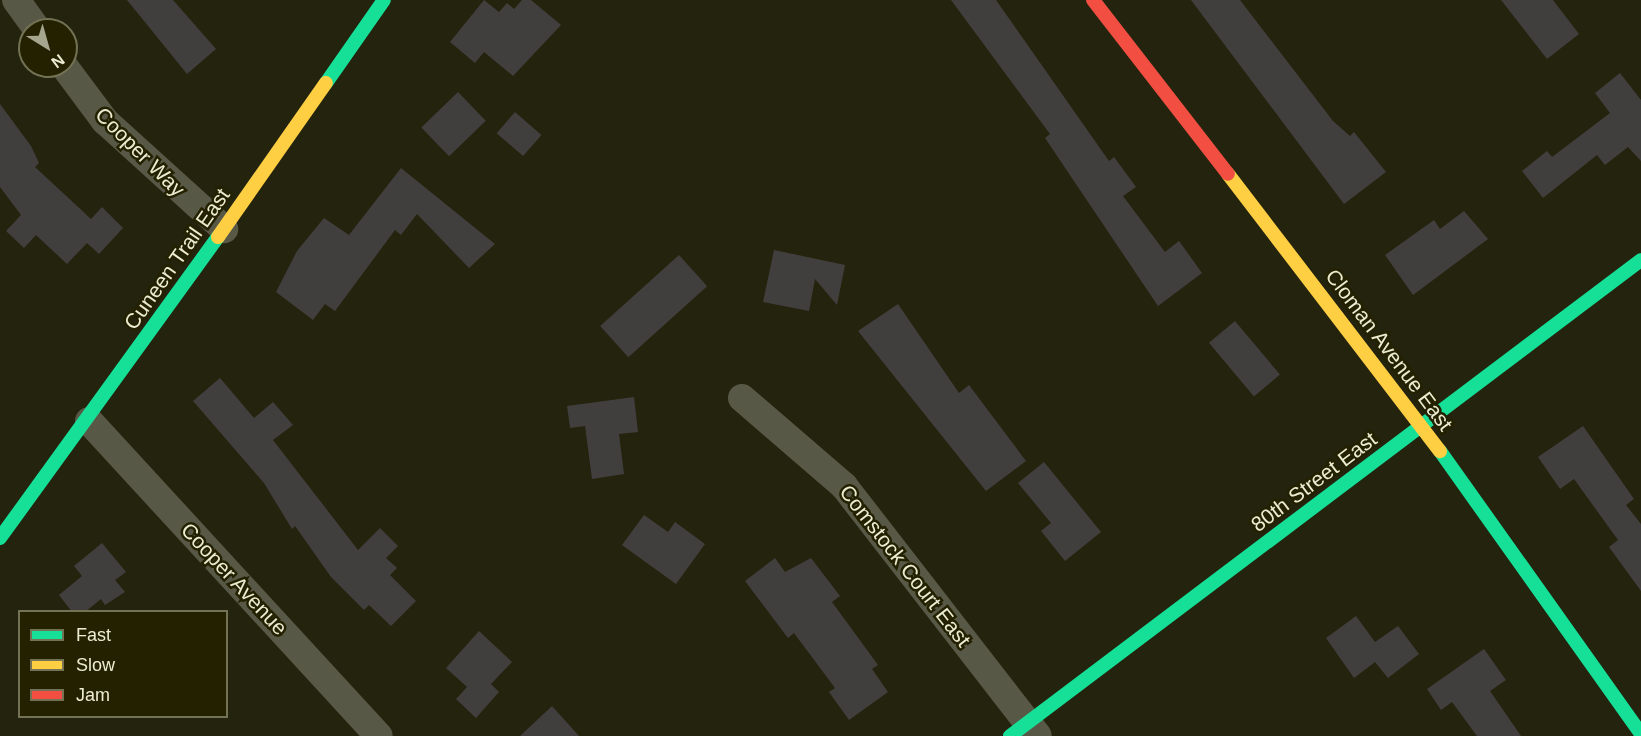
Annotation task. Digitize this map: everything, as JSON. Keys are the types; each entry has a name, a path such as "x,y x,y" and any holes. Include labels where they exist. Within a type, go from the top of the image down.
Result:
{"street":[{"path":"16,0 29,18"},
{"name":"Cuneen Trail East","path":"0,538 89,421 384,0"},
{"name":"Cloman Avenue East","path":"1093,0 1423,427 1641,734"},
{"name":"Cooper Way","path":"73,78 105,121 224,229"},
{"name":"80th Street East","path":"1025,732 1641,260"},
{"name":"Comstock Court East","path":"742,398 844,486 1025,732"},
{"name":"Cooper Avenue","path":"89,421 379,736"}],"building":[{"path":"127,0 173,0 216,49 187,74"},
{"path":"484,0 499,12 507,3 514,9 522,0 531,0 561,25 513,76 484,52 475,63 450,42"},
{"path":"951,0 996,0 1109,161 1114,157 1136,187 1123,196 1165,252 1179,241 1202,273 1158,306 1045,138 1050,134"},
{"path":"1191,0 1240,0 1333,121 1350,136 1354,132 1386,172 1344,204"},
{"path":"1501,0 1553,0 1579,34 1547,59"},
{"path":"1620,73 1641,100 1641,161 1628,147 1605,165 1597,155 1543,198 1522,171 1547,151 1552,157 1610,113 1595,93"},
{"path":"458,92 486,121 449,156 421,127"},
{"path":"0,104 31,146 39,163 35,167 91,219 102,207 123,228 99,254 87,243 67,264 36,235 24,248 6,231 21,215 0,187"},
{"path":"515,112 541,135 523,156 497,133"},
{"path":"401,168 495,244 469,268 417,214 401,235 395,230 335,311 325,304 313,320 276,292 297,251 324,218 349,235"},
{"path":"1464,211 1488,239 1413,295 1385,255 1434,220 1440,229"},
{"path":"774,250 845,265 837,305 815,279 809,311 763,302"},
{"path":"679,255 707,286 628,357 600,326"},
{"path":"898,304 959,393 969,385 1026,461 986,491 858,331"},
{"path":"1235,321 1280,375 1254,396 1209,343"},
{"path":"220,378 254,418 273,402 293,425 273,440 358,550 380,528 398,546 386,558 397,568 390,575 416,601 391,626 369,605 364,610 331,577 295,526 292,529 264,483 193,401"},
{"path":"634,397 638,432 619,434 624,474 592,479 585,426 570,428 567,406"},
{"path":"1583,426 1634,499 1626,505 1641,524 1641,591 1609,547 1618,540 1574,479 1560,489 1538,457"},
{"path":"1044,462 1101,532 1065,561 1041,531 1051,523 1018,483"},
{"path":"644,515 668,532 675,522 705,544 676,584 622,545"},
{"path":"102,543 126,572 115,580 125,592 105,605 101,599 87,610 70,610 59,595 82,576 74,566"},
{"path":"775,558 785,572 811,558 840,596 832,602 878,665 872,669 888,692 849,720 829,692 835,688 794,633 788,638 745,581"},
{"path":"1356,616 1375,642 1398,626 1419,654 1388,678 1375,662 1354,678 1326,638"},
{"path":"479,631 512,662 491,684 499,692 476,718 456,699 467,687 446,668"},
{"path":"1484,649 1506,680 1490,691 1521,736 1477,736 1452,702 1441,710 1427,689"},
{"path":"552,706 579,736 520,736"}],"traffic: fast":[{"path":"326,83 384,0"},
{"path":"0,538 218,237"},
{"path":"1010,736 1641,260"},
{"path":"1440,451 1641,734"}],"traffic: slow":[{"path":"218,237 326,83"},
{"path":"1228,174 1440,451"}],"traffic: jam":[{"path":"1093,0 1228,174"}]}
